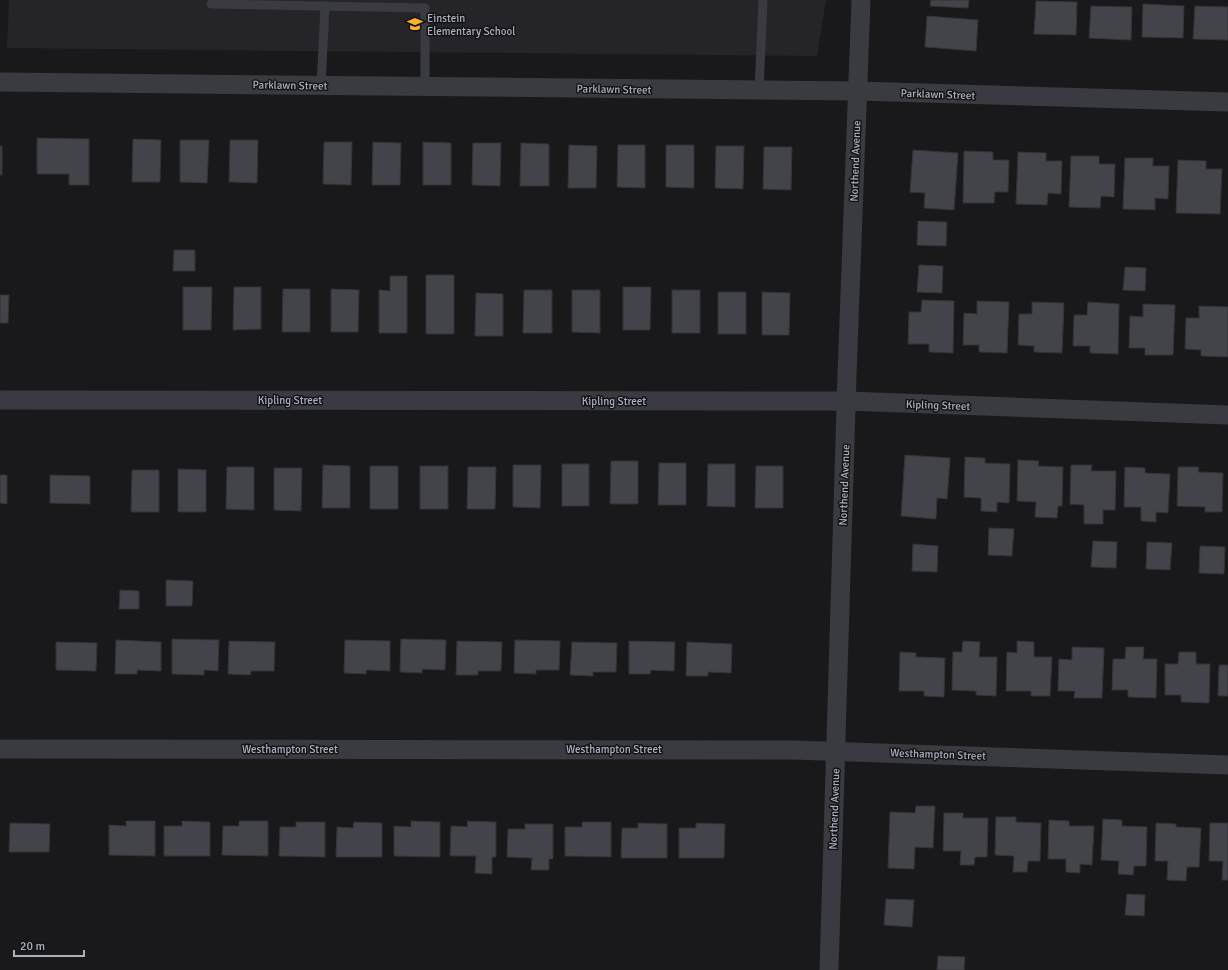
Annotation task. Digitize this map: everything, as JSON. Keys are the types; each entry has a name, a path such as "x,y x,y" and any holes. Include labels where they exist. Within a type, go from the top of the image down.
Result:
{"street":[{"name":"Northend Avenue","path":"829,970 861,0"},
{"name":"Parklawn Street","path":"0,82 857,91 1228,102"},
{"name":"Kipling Street","path":"0,400 847,401 1228,415"},
{"name":"Westhampton Street","path":"0,749 794,750 1228,765"}],"lane":[{"path":"759,90 763,0"},
{"path":"211,4 425,8 425,87"},
{"path":"321,86 325,6"}],"shaded area":[{"name":"Einstein Elementary School","path":"9,0 826,0 817,56 7,48"}],"building":[{"path":"931,0 969,0 968,8 930,6"},
{"path":"1036,1 1077,2 1076,35 1034,34"},
{"path":"1143,4 1184,6 1183,38 1142,37"},
{"path":"1091,6 1132,7 1131,40 1089,38"},
{"path":"1195,6 1228,7 1228,40 1193,39"},
{"path":"927,16 978,20 976,51 925,47"},
{"path":"37,138 89,139 89,185 69,185 69,174 37,174"},
{"path":"133,139 161,140 160,182 132,182"},
{"path":"180,140 209,140 207,183 180,182"},
{"path":"230,140 258,140 257,183 229,182"},
{"path":"324,142 352,142 351,185 323,184"},
{"path":"373,142 401,143 400,185 372,185"},
{"path":"423,142 451,143 451,185 423,185"},
{"path":"473,143 501,143 500,186 472,185"},
{"path":"521,143 549,144 549,186 520,186"},
{"path":"569,145 597,146 596,188 568,188"},
{"path":"618,145 645,145 645,188 617,187"},
{"path":"666,145 694,145 694,188 666,187"},
{"path":"0,146 2,146 2,175 0,175"},
{"path":"716,146 744,146 743,189 715,188"},
{"path":"764,147 792,147 791,190 763,189"},
{"path":"913,150 958,153 954,210 924,208 925,193 910,192"},
{"path":"964,151 993,152 993,160 1009,160 1008,192 995,192 994,203 963,203"},
{"path":"1018,152 1046,153 1046,161 1062,161 1061,194 1048,193 1047,205 1016,204"},
{"path":"1071,156 1099,156 1099,164 1115,164 1114,197 1101,196 1100,208 1069,207"},
{"path":"1125,158 1153,158 1153,166 1169,166 1168,199 1155,198 1155,210 1123,209"},
{"path":"1178,160 1206,161 1206,169 1222,169 1220,214 1176,213"},
{"path":"918,221 947,222 946,246 917,245"},
{"path":"174,250 195,250 195,271 173,271"},
{"path":"919,265 943,266 942,293 917,292"},
{"path":"1125,267 1146,268 1145,291 1123,290"},
{"path":"426,275 454,275 454,334 426,334"},
{"path":"390,276 407,276 407,333 379,333 379,290 390,291"},
{"path":"183,287 212,287 211,330 183,330"},
{"path":"234,287 261,287 261,329 233,330"},
{"path":"623,287 651,287 650,330 623,330"},
{"path":"283,289 310,289 310,332 282,332"},
{"path":"331,289 359,290 358,332 331,332"},
{"path":"524,290 552,290 552,333 523,333"},
{"path":"572,290 600,290 600,333 572,332"},
{"path":"672,290 700,290 700,333 672,333"},
{"path":"718,292 746,292 746,334 718,334"},
{"path":"762,292 790,293 789,335 762,335"},
{"path":"476,293 503,294 503,336 475,336"},
{"path":"0,295 9,295 8,323 0,323"},
{"path":"922,300 954,301 953,353 929,352 929,344 908,344 909,312 921,312"},
{"path":"977,301 1009,302 1007,353 979,352 979,345 963,345 964,313 977,314"},
{"path":"1032,302 1064,303 1062,353 1034,352 1034,346 1018,345 1019,314 1032,314"},
{"path":"1088,302 1119,304 1118,354 1090,353 1090,346 1073,346 1074,315 1087,315"},
{"path":"1143,304 1175,305 1173,355 1145,355 1145,348 1129,348 1130,316 1143,317"},
{"path":"1199,306 1228,307 1228,357 1201,356 1201,350 1185,349 1186,318 1199,318"},
{"path":"905,455 950,458 947,499 937,498 936,519 901,516"},
{"path":"965,457 985,458 985,463 1010,464 1009,503 997,502 997,512 981,511 981,498 964,497"},
{"path":"1018,460 1039,461 1038,466 1063,467 1062,506 1058,506 1057,518 1035,517 1036,502 1017,501"},
{"path":"611,461 638,461 638,504 610,504"},
{"path":"659,463 686,463 686,505 658,505"},
{"path":"562,464 589,464 589,506 562,506"},
{"path":"708,464 735,464 735,507 707,506"},
{"path":"323,465 350,466 350,508 322,508"},
{"path":"513,465 541,465 540,508 513,507"},
{"path":"1071,465 1092,465 1091,471 1116,471 1115,510 1103,510 1103,524 1084,524 1084,505 1070,504"},
{"path":"370,466 398,466 398,509 370,509"},
{"path":"420,466 448,466 448,509 420,509"},
{"path":"756,466 783,466 783,508 755,508"},
{"path":"227,467 254,467 254,510 226,509"},
{"path":"468,467 496,467 495,509 467,509"},
{"path":"1125,467 1145,468 1145,473 1170,474 1168,513 1156,512 1156,522 1141,521 1141,507 1124,507"},
{"path":"1178,467 1199,467 1198,472 1223,473 1222,512 1205,512 1205,507 1177,506"},
{"path":"274,468 302,468 301,511 274,510"},
{"path":"178,469 206,470 206,512 178,512"},
{"path":"132,470 159,470 159,512 131,512"},
{"path":"0,475 7,475 7,504 0,503"},
{"path":"50,475 90,476 90,504 50,503"},
{"path":"989,528 1014,529 1012,556 988,555"},
{"path":"1093,541 1117,542 1116,568 1091,567"},
{"path":"1147,542 1172,543 1170,570 1146,569"},
{"path":"913,544 938,546 937,572 912,571"},
{"path":"1200,546 1225,547 1224,574 1199,573"},
{"path":"166,580 193,581 192,606 166,606"},
{"path":"120,590 139,591 139,609 119,609"},
{"path":"172,639 219,640 218,671 204,670 204,675 172,674"},
{"path":"401,639 446,640 445,670 422,669 422,673 400,672"},
{"path":"116,640 161,642 161,671 137,670 137,674 115,674"},
{"path":"345,640 390,641 390,671 366,670 366,674 344,673"},
{"path":"515,640 560,641 559,670 536,670 536,674 514,673"},
{"path":"229,641 275,642 274,671 251,671 250,675 228,674"},
{"path":"457,641 502,642 501,671 478,671 478,675 456,675"},
{"path":"629,641 675,642 674,671 651,670 650,674 629,674"},
{"path":"963,641 980,642 979,657 997,657 996,696 976,695 976,691 952,690 953,652 962,652"},
{"path":"1017,641 1034,642 1034,657 1052,657 1050,696 1031,696 1031,691 1006,691 1007,652 1017,653"},
{"path":"56,642 97,643 96,671 56,670"},
{"path":"572,642 617,643 616,672 593,672 593,676 570,675"},
{"path":"687,642 732,644 731,673 708,672 708,676 686,676"},
{"path":"1072,647 1104,648 1102,698 1074,698 1075,691 1058,691 1059,659 1072,660"},
{"path":"1126,647 1144,647 1143,659 1157,659 1156,698 1128,697 1128,690 1112,690 1113,659 1125,659"},
{"path":"900,652 916,653 916,657 945,658 944,697 924,696 924,691 899,691"},
{"path":"1179,652 1196,652 1196,664 1210,664 1209,703 1181,702 1181,695 1165,695 1165,664 1178,664"},
{"path":"1219,665 1228,665 1228,696 1218,696"},
{"path":"916,806 935,806 933,848 915,847 914,869 888,868 890,812 915,813"},
{"path":"944,813 963,813 963,818 988,818 987,857 975,857 974,865 960,865 961,851 943,851"},
{"path":"996,817 1016,817 1016,822 1041,823 1040,861 1028,861 1027,872 1013,872 1014,856 995,855"},
{"path":"1103,819 1122,820 1122,826 1147,827 1146,866 1134,866 1133,875 1118,874 1119,861 1101,860"},
{"path":"1049,820 1069,821 1069,826 1094,826 1092,865 1080,864 1080,873 1066,872 1066,859 1048,859"},
{"path":"126,821 155,821 155,856 109,855 109,825 126,826"},
{"path":"182,821 210,822 210,856 164,856 164,826 182,826"},
{"path":"239,821 268,821 268,856 222,855 223,826 239,826"},
{"path":"411,821 440,822 440,857 394,856 394,826 411,827"},
{"path":"467,821 496,822 496,857 492,857 492,874 475,873 476,856 450,856 451,826 468,827"},
{"path":"296,822 325,822 325,857 279,856 280,827 296,827"},
{"path":"354,822 382,823 382,857 336,857 337,827 353,828"},
{"path":"582,822 611,822 611,857 565,856 565,827 582,827"},
{"path":"10,823 50,824 49,852 9,852"},
{"path":"638,823 667,824 667,858 621,858 622,828 638,828"},
{"path":"696,823 725,824 724,858 679,858 679,828 696,828"},
{"path":"1156,823 1176,824 1176,827 1201,828 1199,867 1187,867 1186,881 1167,880 1168,861 1155,861"},
{"path":"1210,823 1228,823 1228,880 1222,880 1223,861 1209,861"},
{"path":"525,824 553,824 553,859 549,859 549,870 531,870 532,858 507,857 508,829 525,829"},
{"path":"1127,894 1145,895 1144,916 1125,915"},
{"path":"886,899 914,900 912,927 884,925"},
{"path":"938,956 965,957 964,970 937,970"}],"place":[{"name":"Einstein Elementary School","path":"415,24"}]}
